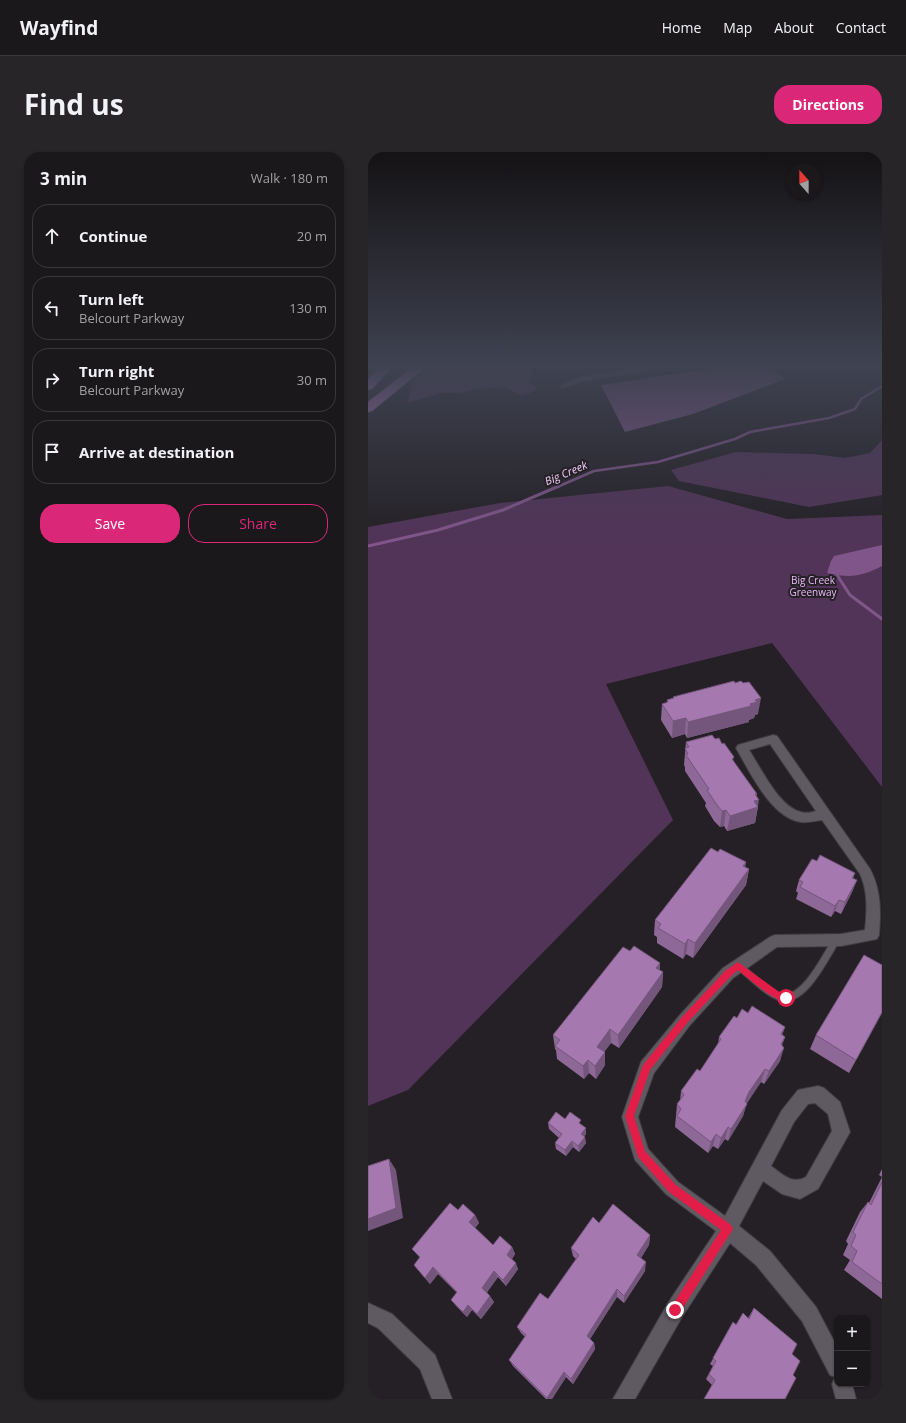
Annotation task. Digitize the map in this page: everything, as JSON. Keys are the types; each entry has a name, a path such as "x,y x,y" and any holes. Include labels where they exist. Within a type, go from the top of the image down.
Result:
{"street":[{"path":"824,815 800,817 785,810 773,796 742,748 773,739 824,815 868,876 877,939 775,941 728,973 685,1020 646,1068 630,1116 641,1154 672,1188 728,1229 764,1258 809,1314 834,1362"},
{"path":"623,1399 675,1310 728,1229 788,1116 804,1096 818,1094 834,1108 841,1132 812,1183 800,1190 788,1188 760,1169"},
{"path":"368,1313 385,1321 428,1362 442,1399"},
{"path":"843,1387 846,1399"}],"lane":[{"path":"738,966 780,997 792,998 803,990 836,940"}],"green space":[{"path":"882,440 882,495 809,507 679,481 671,470 736,452 813,454 845,458 870,453"},
{"name":"Big Creek Greenway","path":"668,486 787,519 882,515 882,787 772,643 606,684 673,820 408,1090 368,1106 368,527 500,503"}],"shaded area":[{"path":"621,424 654,424 625,432"},
{"path":"882,545 882,566 855,576 843,576 827,573 834,556"}],"building":[{"path":"734,681 735,683 741,681 743,683 749,682 761,698 755,700 757,702 750,704 751,706 688,722 686,718 673,721 662,704 668,702 667,700 674,698 673,697"},
{"path":"712,735 715,739 719,738 722,744 724,743 734,757 732,759 757,794 755,794 759,800 754,801 758,807 730,816 726,810 722,811 707,790 709,789 686,755 688,754 685,748 689,747 686,742"},
{"path":"711,848 718,852 720,849 746,862 743,866 749,869 695,943 688,939 685,944 658,928 661,924 655,920"},
{"path":"820,855 855,873 852,878 857,880 845,902 839,900 835,906 800,887 803,882 799,880 812,859 817,861"},
{"path":"634,946 660,963 656,968 663,972 618,1035 610,1029 597,1047 605,1052 595,1066 588,1060 583,1066 555,1046 560,1040 553,1035 623,947 630,951"},
{"path":"864,955 882,965 882,1012 856,1060 816,1035"},
{"path":"752,1006 785,1027 781,1034 785,1037 781,1044 784,1048 769,1071 765,1069 749,1092 745,1101 747,1104 731,1129 728,1127 721,1138 716,1134 711,1142 677,1116 681,1109 677,1104 684,1095 681,1091 697,1069 700,1071 721,1039 719,1037 734,1016 737,1018 742,1009 748,1013"},
{"path":"556,1112 565,1119 570,1112 581,1120 579,1123 586,1128 581,1134 585,1137 578,1146 572,1141 565,1150 555,1143 562,1134 548,1123"},
{"path":"389,1159 396,1208 368,1219 368,1166"},
{"path":"882,1182 882,1284 852,1262 857,1251 851,1246 856,1235 853,1232 868,1202 871,1205"},
{"path":"450,1203 458,1210 463,1204 475,1215 469,1222 493,1245 500,1236 512,1247 507,1255 516,1263 503,1280 494,1271 482,1288 490,1296 477,1314 468,1305 463,1312 451,1300 457,1292 433,1267 425,1278 414,1265 420,1257 412,1249"},
{"path":"613,1204 650,1235 637,1255 646,1262 624,1296 617,1289 587,1336 594,1343 571,1379 564,1372 547,1398 509,1360 526,1335 517,1327 540,1293 548,1299 579,1255 571,1248 593,1217 599,1223"},
{"path":"754,1308 797,1344 792,1354 800,1361 793,1375 796,1378 785,1399 704,1399 715,1380 709,1374 716,1361 713,1358 733,1322 736,1325 743,1313 749,1319"}],"waterway":[{"name":"Big Creek","path":"557,487 594,471 658,462 735,439 750,432 794,424"},
{"name":"Big Creek","path":"368,546 438,530 503,510 559,486"},
{"path":"837,575 850,595 882,619"}],"route":[{"path":"675,1310 728,1229 672,1188 641,1154 630,1116 646,1068 685,1020 728,973 738,966 780,997 786,998"}]}
